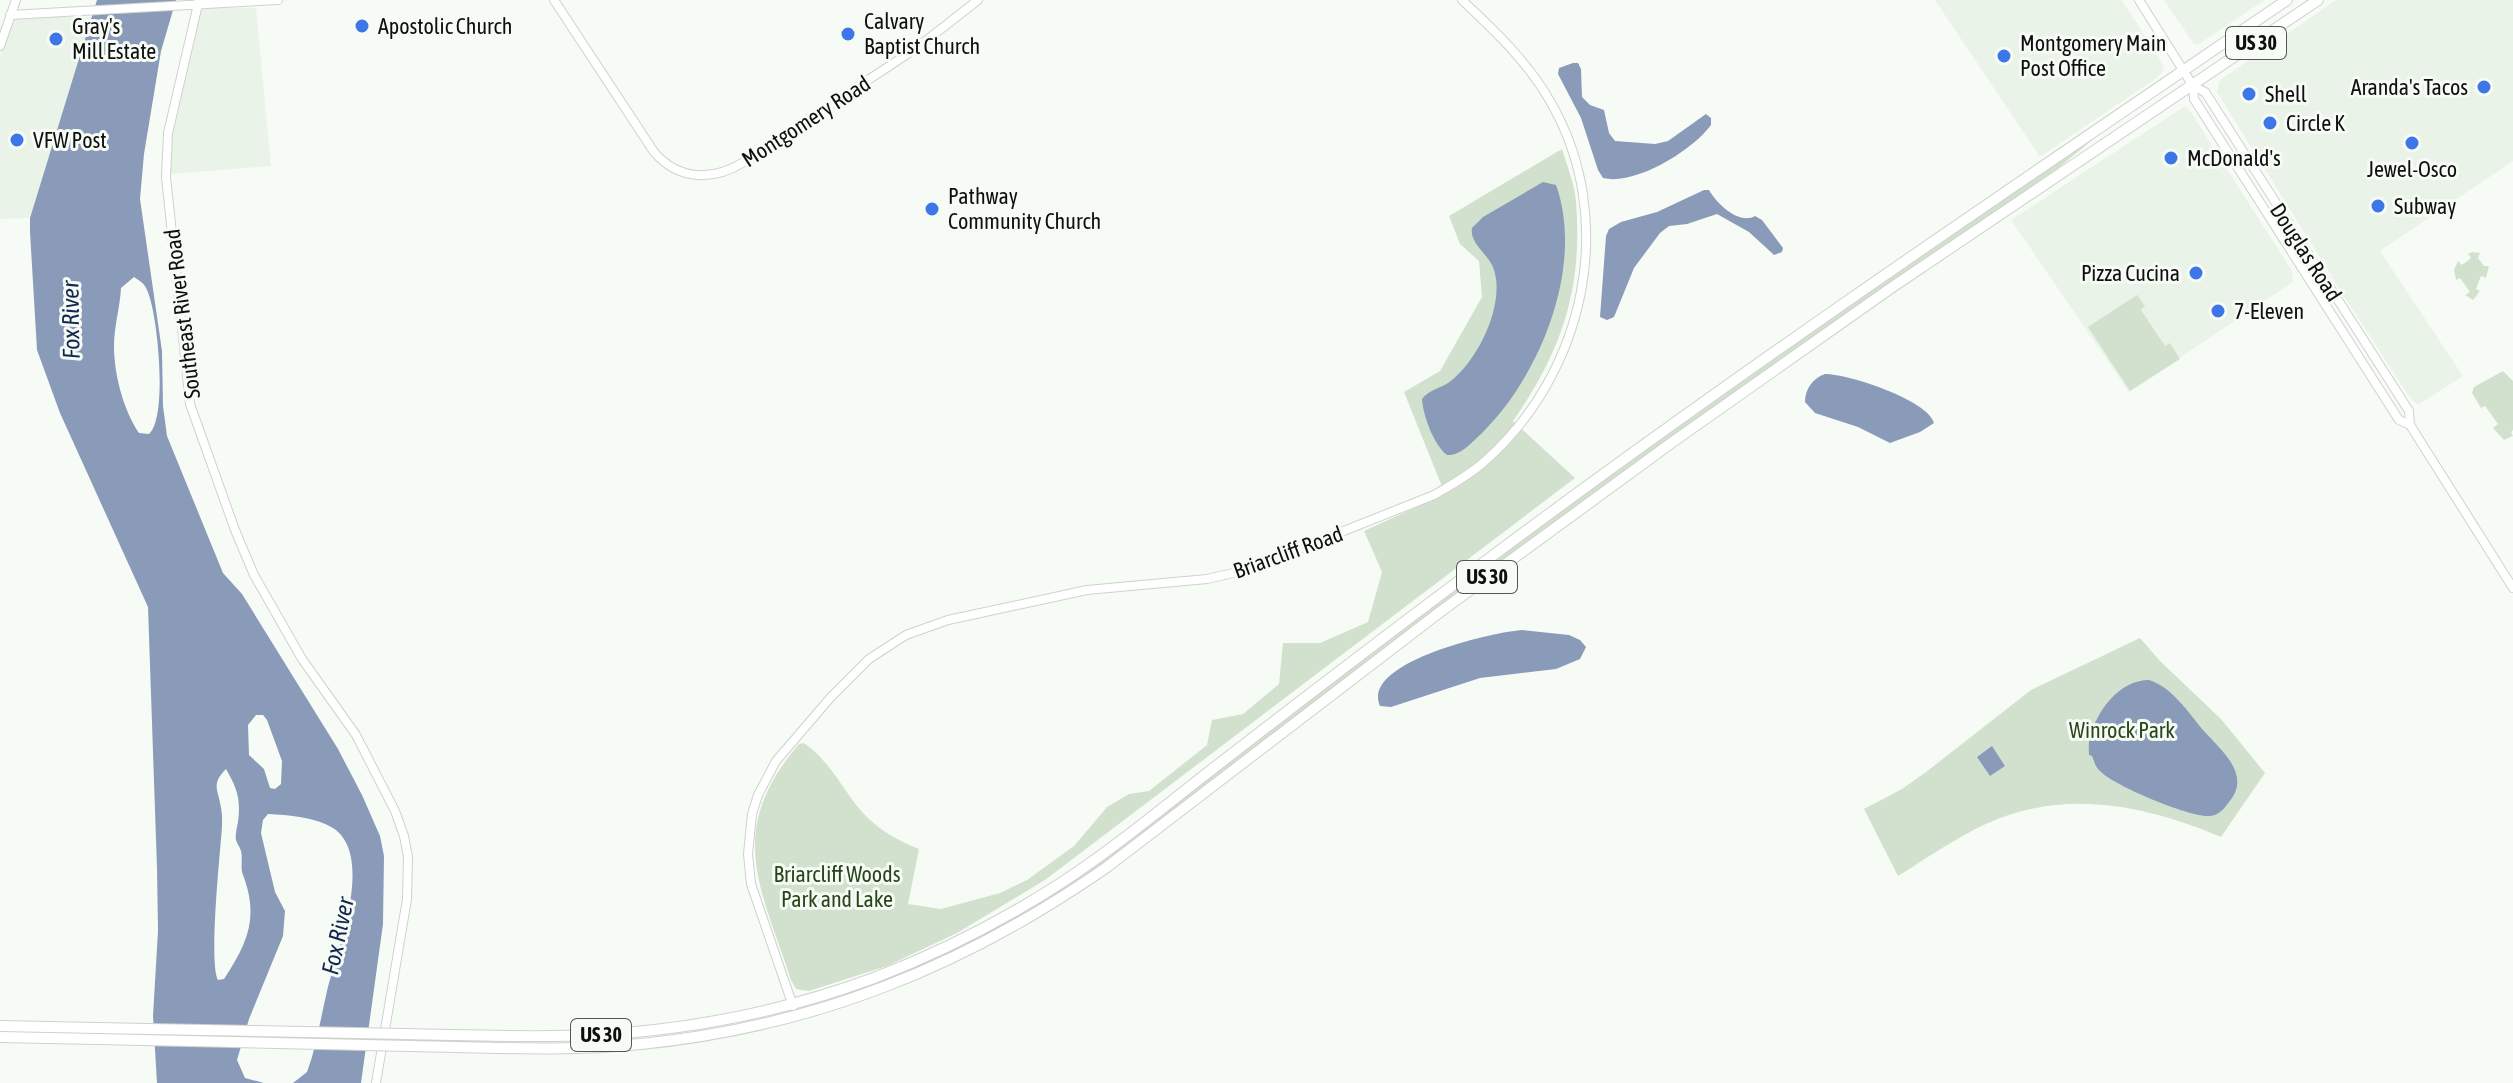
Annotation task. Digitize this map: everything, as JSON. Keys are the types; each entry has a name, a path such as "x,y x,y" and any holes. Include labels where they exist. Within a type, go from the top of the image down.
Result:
{"main road":[{"name":"US 30","path":"408,1040 626,1033 695,1024 792,1004 874,978 927,957 993,924 1062,882 1404,622 1667,429 2287,0"},
{"name":"US 30","path":"0,1037 12,1032 584,1047 639,1045 795,1017 931,969 989,941 1064,897 1107,867 1452,603 1674,441 1891,288 2318,0"},
{"name":"US 30","path":"0,1026 12,1032"}],"street":[{"path":"0,46 16,0"},
{"path":"10,15 198,2 278,0"},
{"name":"Montgomery Road","path":"554,0 661,160 677,170 696,176 722,173 744,162 948,26 978,0"},
{"name":"Briarcliff Road","path":"795,1017 751,884 748,854 752,814 776,761 831,697 869,659 906,635 948,620 1087,590 1207,579 1267,563 1434,495 1458,481 1503,444 1540,398 1567,343 1577,314 1587,246 1585,205 1573,150 1551,101 1516,52 1462,0"},
{"name":"Douglas Road","path":"2139,0 2193,86 2205,92 2409,411 2410,425 2513,588"},
{"name":"Southeast River Road","path":"198,2 168,133 166,177 190,404 254,575 302,659 356,735 399,822 408,857 402,934 376,1083"}],"shaded area":[{"path":"1935,0 2122,0 2164,67 2155,79 2040,157"},
{"path":"2164,0 2265,0 2199,44 2194,44"},
{"path":"2336,0 2513,0 2513,161 2380,251 2463,376 2418,405 2410,398 2340,290 2217,92 2220,80"},
{"path":"200,8 256,8 271,166 170,174 172,130"},
{"path":"12,17 92,17 30,218 0,219 0,57"},
{"path":"2185,106 2292,271 2293,282 2129,392 2011,220"}],"green space":[{"path":"2103,131 2045,179 1798,347 1542,531 1077,883 992,933 903,974 1014,917 1600,483"},
{"name":"Briarcliff Woods Park and Lake","path":"1562,149 1576,202 1576,263 1572,291 1556,344 1513,421 1575,478 1045,880 957,933 887,966 809,991 796,989 760,887 756,832 762,804 776,775 799,744 804,743 820,757 870,820 893,837 919,849 908,904 941,909 1000,893 1027,880 1074,846 1107,807 1129,794 1149,791 1207,745 1212,720 1243,714 1279,684 1283,643 1320,643 1368,622 1382,572 1364,531 1445,494 1404,392 1440,371 1482,297 1479,261 1460,244 1449,216"},
{"path":"2480,253 2478,258 2484,266 2489,266 2486,278 2481,276 2476,289 2480,291 2473,300 2465,295 2470,292 2460,278 2456,280 2454,270 2458,261 2462,265 2471,258 2468,254"},
{"path":"2137,295 2145,306 2141,310 2165,346 2170,343 2180,359 2130,391 2088,327"},
{"path":"2503,371 2513,381 2513,436 2504,440 2493,428 2498,424 2485,406 2481,408 2472,393 2474,387"},
{"name":"Winrock Park","path":"2140,638 2221,719 2265,773 2221,837 2135,810 2106,805 2047,806 2017,812 1988,823 1898,876 1864,809 1926,772 2031,690"}],"water":[{"name":"Fox River","path":"97,0 176,0 161,51 140,199 162,351 167,436 223,573 242,594 338,749 380,836 384,856 383,924 361,1083 293,1083 307,1072 312,1057 350,906 351,860 345,841 326,824 268,814 263,820 261,833 275,892 285,911 283,936 249,1019 237,1060 245,1078 264,1083 157,1083 153,1016 158,931 157,868 148,607 60,413 37,350 30,218","holes":["134,277 147,290 155,320 160,387 155,424 149,434 139,433 128,413 120,391 114,357 121,288","256,715 263,715 267,720 282,761 281,784 275,789 270,788 264,769 249,755 248,725","226,769 237,794 239,814 236,841 241,851 250,904 245,941 224,979 218,980 214,955 222,824 218,779"]},
{"path":"1578,63 1581,69 1582,97 1590,105 1604,110 1609,133 1615,141 1655,144 1668,141 1706,114 1711,118 1711,125 1691,145 1662,164 1631,177 1603,178 1581,118 1558,74 1559,68"},
{"path":"1543,182 1556,185 1564,217 1565,250 1561,284 1552,318 1539,351 1503,409 1466,448 1447,455 1430,430 1422,399 1452,380 1472,358 1487,330 1496,298 1494,270 1474,239 1472,228 1483,217"},
{"path":"1709,190 1723,207 1736,215 1742,218 1755,216 1762,220 1783,248 1782,252 1774,255 1749,232 1717,214 1687,224 1669,226 1660,233 1634,268 1614,317 1607,320 1600,317 1609,229 1621,222 1657,212"},
{"path":"1825,374 1868,383 1903,397 1929,414 1934,423 1920,432 1890,443 1858,427 1815,413 1805,402 1806,393 1813,381"},
{"path":"1522,630 1569,635 1586,647 1580,659 1556,669 1480,678 1391,707 1380,706 1379,690 1390,676 1409,663 1459,643"},
{"path":"2149,680 2165,688 2179,701 2232,764 2237,782 2235,792 2216,814 2210,816 2187,812 2137,793 2101,772 2089,755 2093,727 2111,699 2128,685"},
{"path":"1992,746 2005,766 1990,776 1977,757"}],"place":[{"name":"Apostolic Church","path":"362,26"},
{"name":"Calvary Baptist Church","path":"848,34"},
{"name":"Gray's Mill Estate","path":"56,39"},
{"name":"Montgomery Main Post Office","path":"2004,56"},
{"name":"Aranda's Tacos","path":"2484,87"},
{"name":"Shell","path":"2249,94"},
{"name":"Circle K","path":"2270,123"},
{"name":"VFW Post","path":"17,140"},
{"name":"Jewel-Osco","path":"2412,143"},
{"name":"McDonald's","path":"2171,158"},
{"name":"Subway","path":"2378,206"},
{"name":"Pathway Community Church","path":"932,209"},
{"name":"Pizza Cucina","path":"2196,273"},
{"name":"7-Eleven","path":"2218,311"}]}
